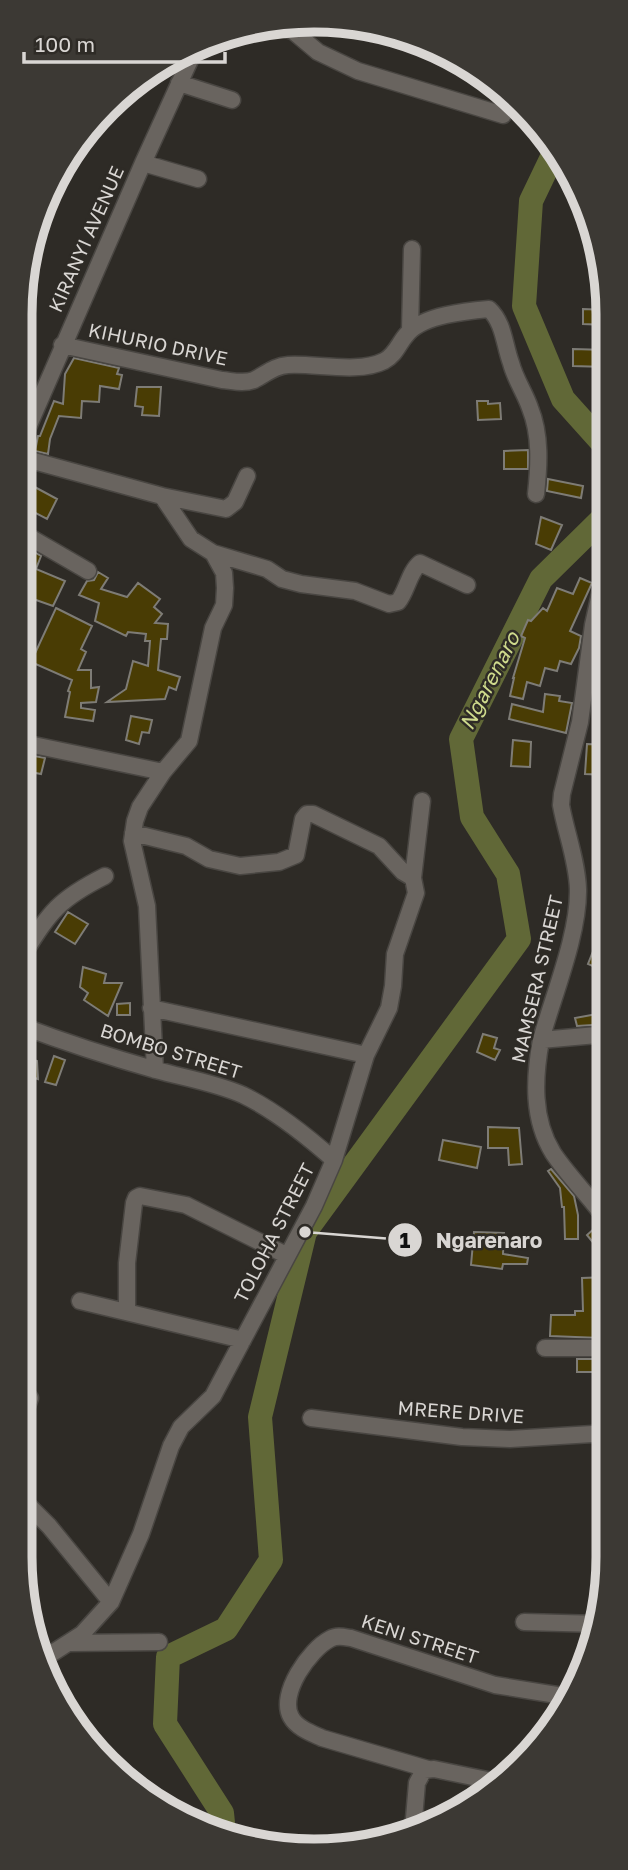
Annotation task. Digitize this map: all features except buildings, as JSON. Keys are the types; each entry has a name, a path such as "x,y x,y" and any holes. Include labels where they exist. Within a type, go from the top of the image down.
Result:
{"street":[{"path":"303,32 318,52 358,71 503,115"},
{"name":"KIRANYI AVENUE","path":"32,417 190,61"},
{"path":"180,83 232,100"},
{"path":"143,163 198,179"},
{"path":"410,330 412,248"},
{"name":"KIHURIO DRIVE","path":"62,345 241,382 252,380 276,367 290,365 323,368 372,365 393,354 410,330 422,323 467,311 489,309 498,318 511,365 531,411 539,466 536,494"},
{"path":"32,461 162,496 226,509 235,502 247,476"},
{"path":"162,496 191,539 214,553 267,569 282,579 355,591 389,604 398,602 405,593 415,567 420,564 467,585"},
{"path":"32,538 88,570"},
{"path":"155,1070 147,906 132,832 140,807 163,772 189,741 214,628 224,605 225,573 214,553"},
{"name":"MAMSERA STREET","path":"596,612 580,722 561,804 577,875 575,920 541,1040 536,1098 542,1127 551,1150 596,1207"},
{"path":"588,665 596,668"},
{"path":"32,745 163,772"},
{"name":"TOLOHA STREET","path":"49,1655 70,1643 111,1602 141,1534 171,1446 181,1427 213,1396 314,1206 334,1160 366,1055 392,999 395,954 416,893 414,878 422,801"},
{"path":"132,832 186,846 209,859 240,866 290,859 296,855 303,819 307,814 323,817 379,846 403,872 414,878"},
{"path":"32,940 44,921 63,900 105,876"},
{"path":"151,1008 366,1055"},
{"name":"BOMBO STREET","path":"32,1029 244,1096 262,1105 313,1141 334,1160"},
{"path":"541,1040 596,1035"},
{"path":"127,1312 127,1264 134,1203 140,1196 186,1205 286,1255"},
{"path":"80,1301 243,1340"},
{"path":"545,1348 596,1348"},
{"name":"MRERE DRIVE","path":"312,1418 462,1437 510,1439 596,1434"},
{"path":"32,1509 111,1602"},
{"path":"524,1622 588,1624"},
{"name":"KENI STREET","path":"486,1780 428,1769 308,1732 291,1717 288,1706 290,1688 307,1661 325,1642 336,1637 351,1638 495,1685 560,1696"},
{"path":"70,1643 159,1642"},
{"path":"414,1820 417,1783 420,1774 428,1769"}],"waterway":[{"name":"Ngarenaro","path":"551,160 531,201 524,306 563,399 596,436"},
{"name":"Ngarenaro","path":"223,1824 222,1813 165,1724 168,1657 226,1629 271,1560 260,1417 305,1232 519,939 508,874 472,817 461,739 541,579 596,525"}],"place":[{"name":"Ngarenaro","path":"305,1232"}]}
